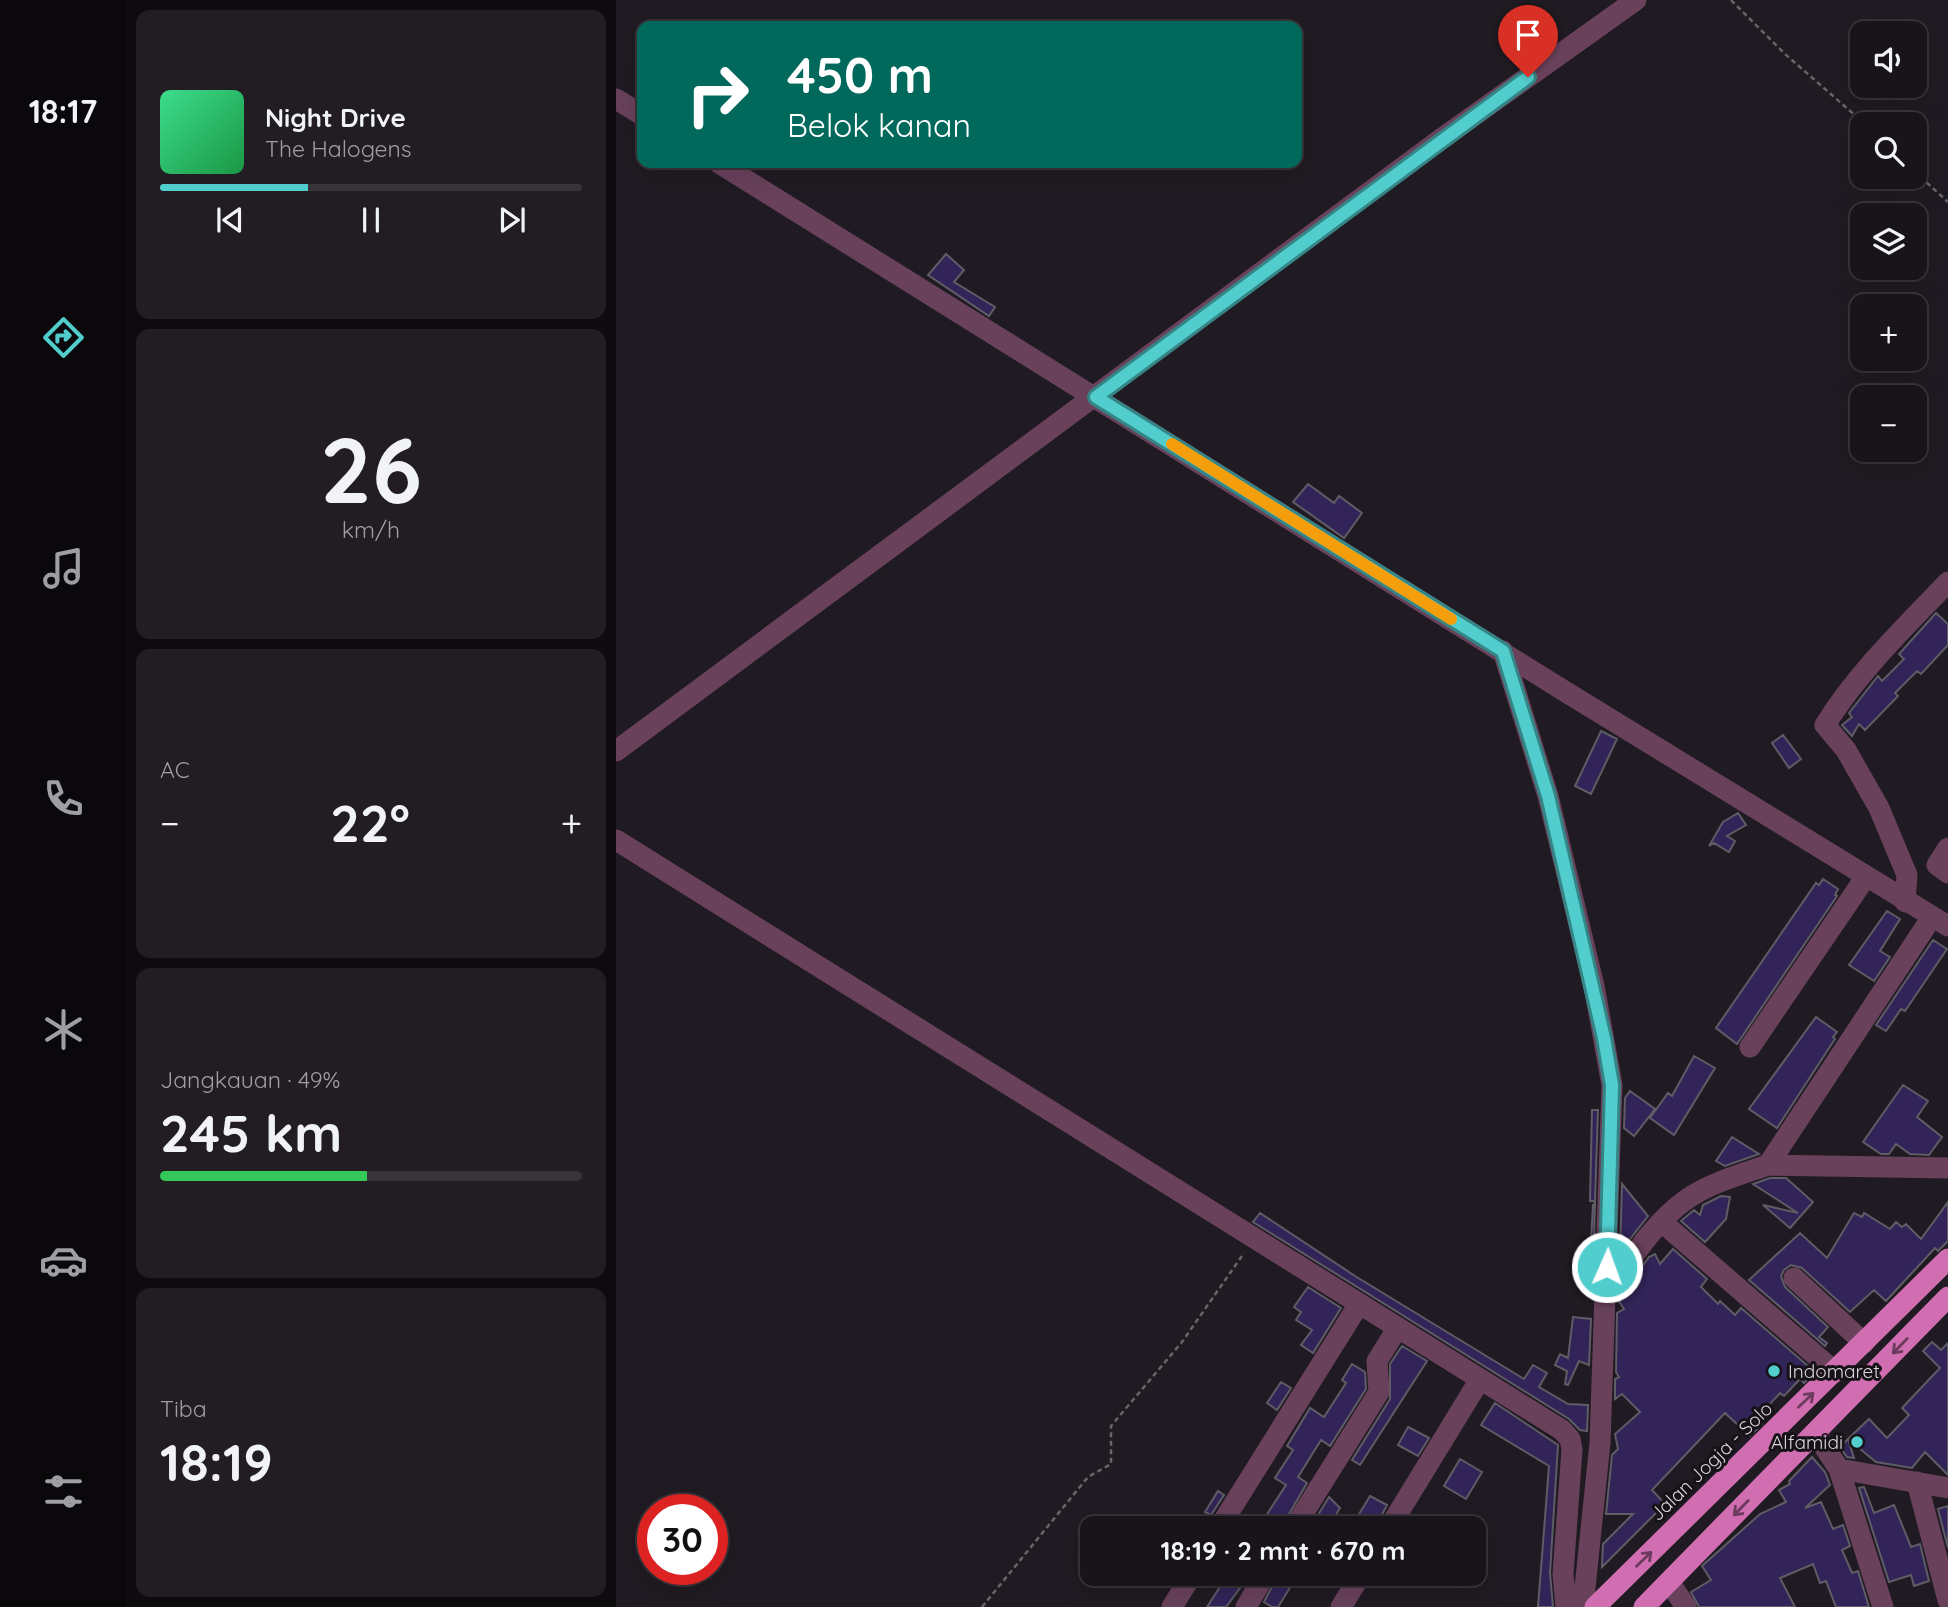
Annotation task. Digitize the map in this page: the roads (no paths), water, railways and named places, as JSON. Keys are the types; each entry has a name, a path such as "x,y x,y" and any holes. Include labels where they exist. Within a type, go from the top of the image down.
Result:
{"highway":[{"name":"Jalan Jogja - Solo","path":"1595,1607 1948,1259"},
{"path":"1644,1607 1948,1297"}],"street":[{"path":"616,751 1430,147 1636,0"},
{"path":"616,99 637,112"},
{"path":"727,168 1940,922 1768,1165"},
{"path":"1905,902 1907,875 1879,808 1846,750 1825,725 1838,705 1895,637 1948,582"},
{"path":"1503,651 1548,796 1594,986 1612,1085 1600,1443 1583,1607"},
{"path":"616,840 1479,1381 1562,1430 1570,1439 1600,1443"},
{"path":"1948,848 1937,865 1948,873"},
{"path":"1750,1047 1865,877"},
{"path":"1606,1294 1663,1223 1687,1199 1768,1165 1948,1168"},
{"path":"1663,1223 1835,1372"},
{"path":"1794,1278 1864,1343"},
{"path":"1226,1516 1359,1304"},
{"path":"1302,1516 1379,1392 1377,1362 1397,1329"},
{"path":"1397,1516 1479,1381"},
{"path":"1815,1433 1839,1469 1883,1607"},
{"path":"1566,1607 1563,1574 1570,1439"},
{"path":"1839,1469 1948,1488"},
{"path":"1917,1482 1948,1600"},
{"path":"1669,1582 1686,1607"},
{"path":"1172,1607 1185,1586"},
{"path":"1246,1607 1258,1586"},
{"path":"1341,1607 1354,1586"}],"place":[{"name":"Indomaret","path":"1774,1371"},
{"name":"Alfamidi","path":"1857,1442"}]}
